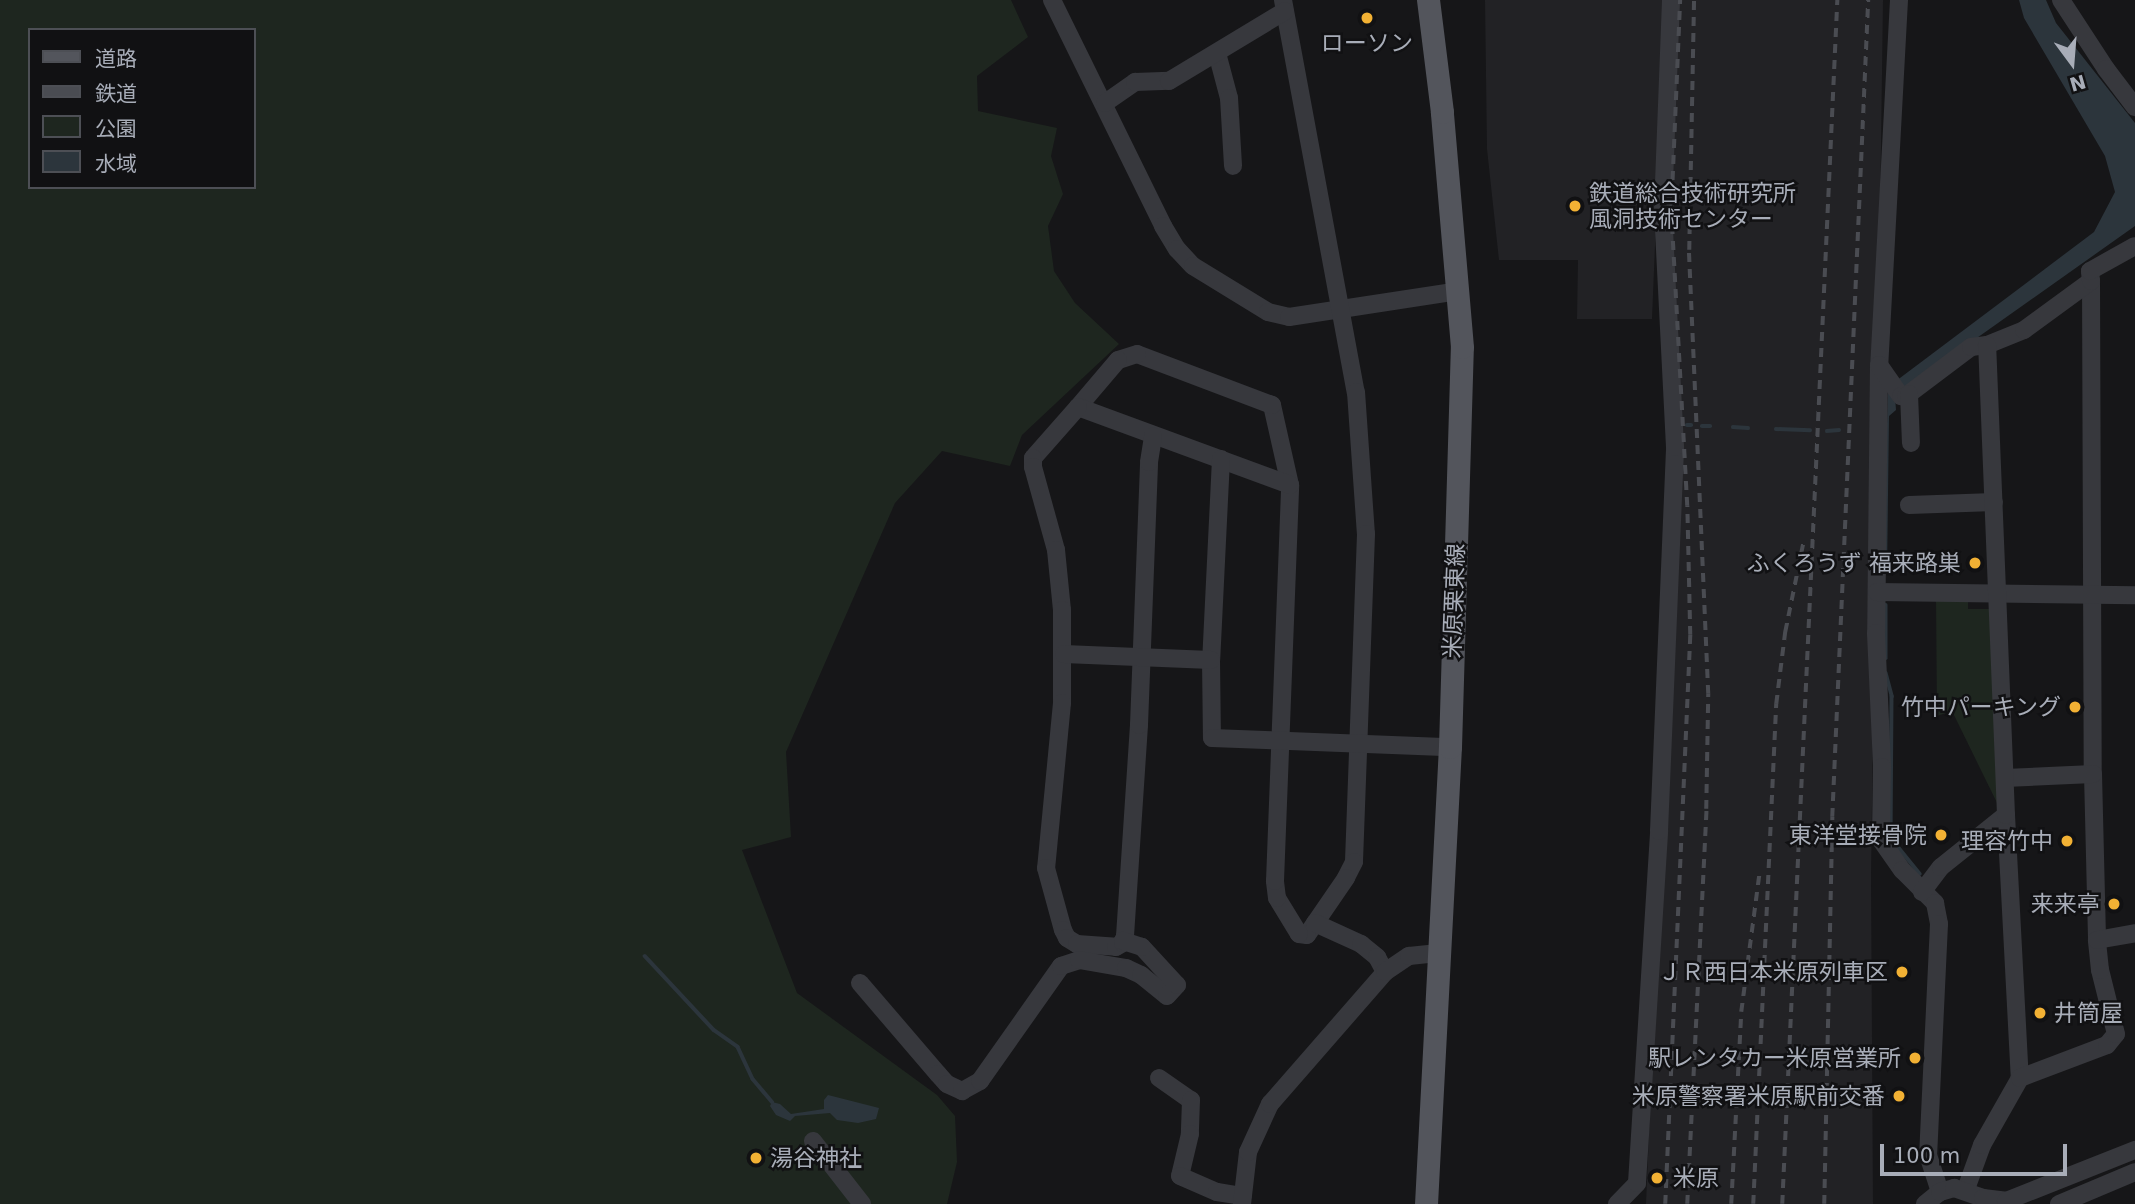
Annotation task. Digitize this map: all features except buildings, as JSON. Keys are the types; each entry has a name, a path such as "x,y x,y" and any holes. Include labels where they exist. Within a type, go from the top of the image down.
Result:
{"main road":[{"name":"米原栗東線","path":"1426,1204 1450,747 1462,347 1428,0"}],"street":[{"path":"1052,0 1105,103 1163,226 1177,249 1193,266 1268,312 1289,317 1458,291"},
{"path":"1617,1204 1637,1183 1659,831 1675,447 1663,209 1671,0"},
{"path":"1899,0 1879,365 1877,592 1881,840 1922,892 1935,903 1938,924 1928,1155 1940,1192"},
{"path":"2062,0 2106,69 2135,107"},
{"path":"1105,103 1135,82 1169,80 1217,53 1284,6 1342,307 1356,392 1365,489 1366,599 1354,862 1307,935 1299,934 1276,892 1290,485 1272,405 1137,354 1118,360 1033,458 1033,473 1056,550 1063,654 1047,879 1063,930 1070,942 1116,947 1123,941 1153,436"},
{"path":"1217,53 1229,97 1233,166"},
{"path":"2020,1078 2107,1045 2116,1034 2100,970 2096,940 2090,271 2135,246"},
{"path":"1905,395 1971,347 1987,345 2024,330 2091,281"},
{"path":"1966,1189 1982,1145 2020,1078 2006,815 1987,345"},
{"path":"1879,365 1890,381 1905,395 1911,443"},
{"path":"1078,407 1290,485"},
{"path":"1221,460 1211,660 1212,738 1358,746 1450,747"},
{"path":"1909,505 1994,502"},
{"path":"1877,592 2135,596"},
{"path":"1063,654 1211,660"},
{"path":"2005,778 2093,774"},
{"path":"1922,892 1941,867 2006,815"},
{"path":"1315,923 1361,944 1377,957 1385,972"},
{"path":"2096,940 2135,933"},
{"path":"860,983 947,1084 962,1091 980,1081 1061,966 1079,960 1107,963 1141,975 1167,996 1177,985 1142,947 1123,941"},
{"path":"1159,1078 1191,1100 1189,1134 1180,1176 1242,1200 1248,1152 1270,1104 1385,972 1409,956 1438,953"},
{"path":"813,1141 862,1204"},
{"path":"1925,1204 1940,1192 1966,1189 1985,1201 2006,1201 2022,1197 2135,1150"},
{"path":"2059,1204 2135,1172"}],"shaded area":[{"name":"鉄道総合技術研究所 風洞技術センター","path":"1485,0 1665,0 1652,319 1577,319 1578,260 1499,260 1487,149"},
{"path":"1677,0 1883,0 1871,877 1873,1204 1646,1204 1678,444 1670,229"}],"green space":[{"path":"0,0 1011,0 1028,37 977,76 978,111 1057,128 1051,156 1063,194 1048,226 1054,271 1075,303 1119,344 1022,435 1010,466 942,451 895,503 786,752 791,837 742,850 797,993 937,1095 955,1116 957,1162 947,1204 0,1204"},
{"path":"1936,600 1968,601 1968,609 1990,609 2001,811 1952,711 1937,716"}],"water":[{"path":"2019,0 2046,0 2056,23 2135,123 2135,226 1895,396 1896,410 1889,416 1887,574 1883,573 1888,387 2094,232 2115,192 2105,156 2024,18"},
{"path":"828,1095 879,1108 876,1119 858,1123 837,1120 830,1113 795,1116 790,1121 776,1115 770,1106 772,1102 780,1104 791,1114 824,1109 824,1100"}],"waterway":[{"path":"1702,426 1710,426"},
{"path":"1733,427 1748,428"},
{"path":"1776,429 1810,430"},
{"path":"1827,431 1839,430"},
{"path":"1886,605 1886,658"},
{"path":"1886,673 1892,696 1891,838 1920,874"},
{"path":"645,956 714,1030 738,1047 753,1079 772,1102"}],"railway":[{"path":"1665,1204 1690,635 1687,506 1671,212 1680,0"},
{"path":"1687,1204 1706,809 1708,694 1689,250 1694,0"},
{"path":"1782,1204 1837,0"},
{"path":"1824,1204 1832,817 1868,0"},
{"path":"1753,1204 1776,704 1785,632 1804,539"},
{"path":"1731,1204 1741,1012 1759,875"}],"place":[{"name":"ローソン","path":"1367,18"},
{"name":"鉄道総合技術研究所 風洞技術センター","path":"1575,206"},
{"name":"ふくろうず 福来路巣","path":"1975,563"},
{"name":"竹中パーキング","path":"2075,707"},
{"name":"東洋堂接骨院","path":"1941,835"},
{"name":"理容竹中","path":"2067,841"},
{"name":"来来亭","path":"2114,904"},
{"name":"ＪＲ西日本米原列車区","path":"1902,972"},
{"name":"井筒屋","path":"2040,1013"},
{"name":"駅レンタカー米原営業所","path":"1915,1058"},
{"name":"米原警察署米原駅前交番","path":"1899,1096"},
{"name":"湯谷神社","path":"756,1158"},
{"name":"米原","path":"1657,1178"}]}
